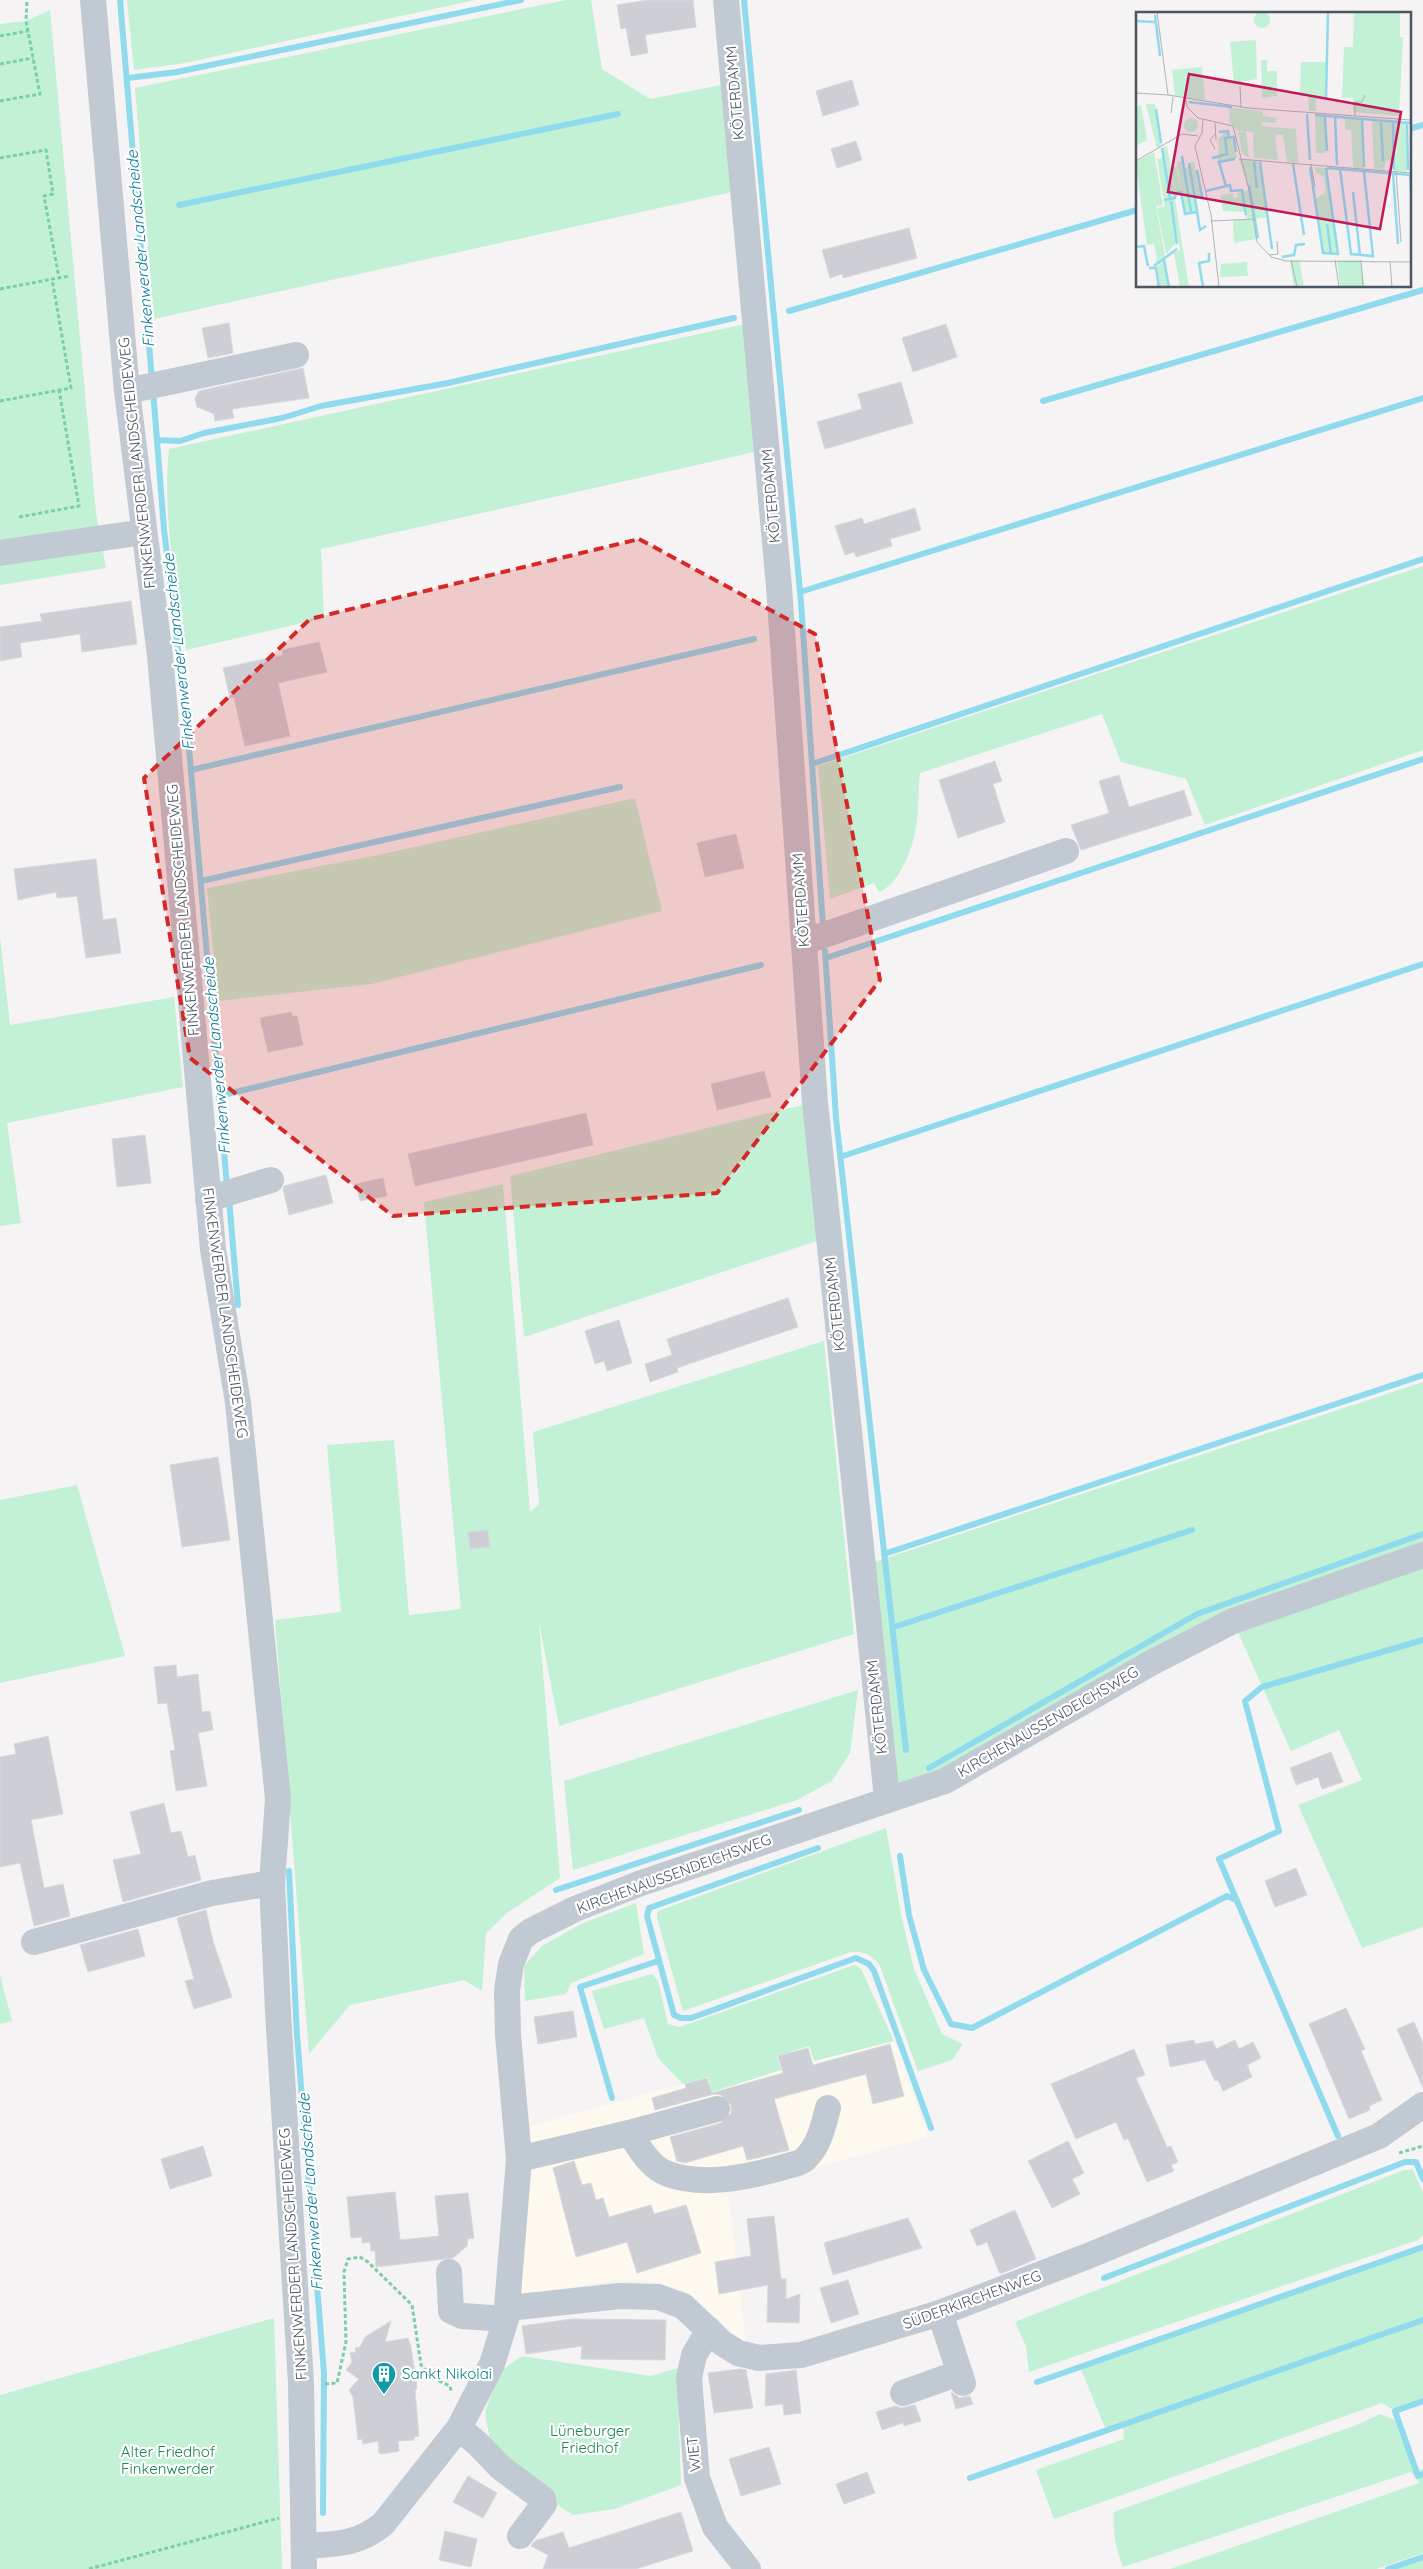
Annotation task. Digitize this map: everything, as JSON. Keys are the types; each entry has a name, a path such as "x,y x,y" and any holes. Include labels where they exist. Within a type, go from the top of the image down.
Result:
{"street":[{"name":"FINKENWERDER LANDSCHEIDEWEG","path":"93,0 148,387 144,532 221,1195 213,1249 238,1403 262,1622 278,1798 272,1883 278,2012 302,2383 304,2557"},
{"name":"KÖTERDAMM","path":"726,0 779,587 815,1102 887,1799"},
{"path":"148,387 296,354"},
{"path":"0,553 144,532"},
{"path":"804,942 1066,851"},
{"path":"221,1195 271,1180"},
{"name":"KIRCHENAUSSENDEICHSWEG","path":"304,2557 369,2535 383,2524 458,2428 492,2364 507,2314 519,2159 508,2035 507,1990 511,1964 521,1939 532,1931 575,1909 642,1883 945,1781 1151,1663 1233,1621 1423,1555"},
{"path":"34,1942 212,1893 272,1883"},
{"name":"SÜDERKIRCHENWEG","path":"449,2272 451,2311 462,2316 507,2314 620,2296 658,2297 683,2306 722,2343 738,2353 750,2357 780,2358 824,2350 940,2313 1088,2256 1380,2136 1423,2105"},
{"path":"629,2133 652,2165 668,2174 700,2180 728,2179 755,2175 803,2162 814,2150 828,2108"},
{"path":"519,2159 629,2133 717,2109"},
{"path":"903,2393 961,2378 940,2313"},
{"name":"WIET","path":"709,2330 694,2355 689,2378 696,2478 715,2527 748,2569"},
{"path":"458,2428 478,2444 500,2467 542,2499 544,2504 540,2512 520,2536"}],"path":[{"path":"0,101 40,94 28,31 27,0"},
{"path":"0,36 28,31"},
{"path":"0,64 33,58"},
{"path":"0,158 46,150 54,194 44,196 59,278"},
{"path":"0,289 70,276"},
{"path":"0,401 71,388 52,279"},
{"path":"19,517 79,506 58,390"},
{"path":"337,2384 346,2342 344,2272 348,2259 360,2257 368,2262 412,2305 421,2365 436,2379 450,2386 458,2428"},
{"path":"89,2569 304,2512"}],"highlighted area":[{"path":"639,539 815,634 880,980 717,1193 393,1216 190,1058 144,778 310,619"}],"shaded area":[{"path":"894,2041 928,2137 728,2191 746,2344 690,2294 658,2282 623,2279 518,2296 523,2128 708,2077 712,2092 781,2070 777,2056 809,2046 814,2061"}],"green space":[{"path":"127,0 475,0 185,63 134,70"},
{"path":"566,0 591,0 602,69 650,99 721,85 732,192 154,319 135,88"},
{"path":"50,10 96,513 106,568 0,585 0,24 26,21"},
{"path":"745,324 759,451 321,549 324,618 186,650 171,549 167,499 169,449"},
{"path":"1423,566 1423,750 1205,825 1186,779 1121,762 1102,714 920,773 916,827 909,854 899,873 886,888 879,892 874,883 830,899 818,766"},
{"path":"635,798 662,911 372,984 218,1001 207,888 378,855"},
{"path":"0,936 10,1025 174,997 183,1087 7,1123 21,1223 0,1226"},
{"path":"815,1102 829,1237 524,1337 510,1176"},
{"path":"503,1184 530,1512 539,1504 533,1432 824,1341 854,1634 559,1726 539,1623 560,1878 507,1913 486,1933 482,1991 464,1980 350,2005 309,2054 275,1620 341,1612 327,1445 394,1440 409,1615 461,1609 424,1202"},
{"path":"1423,1382 1423,1927 1362,1948 1298,1805 1362,1780 1339,1730 1291,1751 1233,1621 887,1799 862,1566"},
{"path":"77,1485 125,1656 0,1683 0,1500"},
{"path":"858,1690 850,1753 832,1781 797,1800 573,1870 564,1781"},
{"path":"886,1828 902,1919 914,1969 942,2034 963,2044 952,2060 918,2071 880,1966 874,1959 860,1952 851,1952 683,2011 657,1918 658,1911"},
{"path":"636,1903 644,1954 571,1983 566,1994 525,2001 524,1966 542,1946 581,1924"},
{"path":"854,1965 861,1969 894,2041 814,2061 809,2046 777,2056 781,2070 712,2092 708,2077 683,2084 658,2058 644,2018 604,2029 592,1991 652,1974 658,1981 668,2024 680,2027"},
{"path":"0,1975 12,2021 0,2024"},
{"path":"1404,2170 1413,2170 1423,2193 1423,2235 1418,2240 1029,2372 1026,2346 1015,2322"},
{"path":"1423,2248 1423,2401 1395,2411 1382,2403 1054,2519 1036,2470 1124,2439 1123,2425 1106,2430 1080,2367"},
{"name":"Alter Friedhof Finkenwerder","path":"274,2318 282,2569 0,2569 0,2395"},
{"name":"Lüneburger Friedhof","path":"522,2356 651,2376 681,2367 678,2397 681,2485 615,2509 573,2515 496,2464 493,2458 485,2412 499,2372"},
{"path":"1380,2414 1398,2421 1415,2467 1412,2471 1423,2469 1423,2553 1376,2569 1170,2569 1419,2483 1411,2472 1123,2567 1115,2540 1114,2512 1359,2424"},
{"path":"1423,2557 1423,2569 1388,2569"}],"building":[{"path":"648,0 693,0 696,27 645,35 648,53 631,56 626,28 621,29 617,5"},
{"path":"852,80 859,105 823,116 816,91"},
{"path":"856,141 862,160 837,168 831,149"},
{"path":"909,228 917,258 843,278 842,274 830,278 822,250"},
{"path":"229,323 233,353 208,358 202,328"},
{"path":"946,324 957,357 913,372 902,338"},
{"path":"303,368 309,398 232,409 234,418 215,421 214,414 197,407 195,398 199,391"},
{"path":"901,382 913,423 825,449 817,422 862,409 858,394"},
{"path":"915,508 921,530 890,539 892,546 856,557 854,552 845,555 835,526 862,518 864,524"},
{"path":"131,601 137,644 82,652 80,634 20,643 22,657 0,661 0,627 42,621 40,614"},
{"path":"319,642 327,672 278,683 290,736 245,746 234,697 230,698 223,668 283,655 282,650"},
{"path":"995,761 1002,781 993,784 1005,822 958,838 939,780"},
{"path":"1119,775 1129,807 1184,790 1192,815 1081,850 1071,825 1109,813 1099,781"},
{"path":"736,834 744,868 705,877 697,843"},
{"path":"96,859 103,920 116,918 121,953 86,958 77,896 57,898 56,892 18,900 14,869"},
{"path":"291,1012 292,1016 297,1016 303,1045 268,1052 260,1018"},
{"path":"764,1071 771,1097 717,1110 711,1084"},
{"path":"586,1113 593,1145 415,1186 408,1154"},
{"path":"145,1135 151,1183 117,1187 112,1139"},
{"path":"326,1175 333,1203 289,1215 284,1186"},
{"path":"383,1178 387,1196 360,1201 356,1184"},
{"path":"788,1298 798,1327 677,1368 678,1372 650,1382 645,1364 672,1355 667,1339"},
{"path":"619,1320 632,1363 607,1371 604,1361 595,1364 585,1331"},
{"path":"218,1457 230,1540 182,1547 170,1465"},
{"path":"488,1530 490,1547 470,1549 468,1532"},
{"path":"176,1665 177,1677 198,1674 202,1712 210,1711 213,1730 198,1733 207,1786 176,1791 170,1751 175,1750 167,1703 158,1704 154,1667"},
{"path":"48,1736 63,1814 31,1820 44,1888 63,1884 70,1916 34,1926 20,1863 0,1867 0,1757 16,1754 14,1744"},
{"path":"1331,1752 1343,1782 1322,1789 1318,1777 1296,1785 1290,1768"},
{"path":"164,1803 171,1833 181,1831 188,1857 195,1855 201,1880 123,1902 113,1860 141,1854 130,1812"},
{"path":"1296,1868 1307,1895 1275,1907 1265,1881"},
{"path":"206,1910 213,1941 232,1997 194,2009 185,1981 194,1979 177,1918"},
{"path":"138,1929 145,1956 88,1972 80,1945"},
{"path":"1346,2008 1365,2049 1361,2051 1382,2100 1369,2106 1370,2110 1349,2119 1309,2024"},
{"path":"573,2011 577,2037 538,2044 534,2017"},
{"path":"1414,2022 1423,2043 1423,2088 1397,2029"},
{"path":"1194,2040 1195,2044 1213,2041 1216,2049 1235,2040 1239,2049 1253,2042 1261,2058 1247,2065 1252,2077 1223,2091 1218,2080 1215,2081 1205,2060 1170,2067 1166,2045"},
{"path":"890,2044 904,2096 873,2104 866,2074 774,2099 789,2150 747,2160 743,2146 685,2163 677,2161 670,2137 721,2123 731,2113 731,2105 721,2095 714,2094 655,2110 652,2098 686,2088 685,2084 707,2078 712,2093 783,2073 778,2056 808,2048 813,2065"},
{"path":"1134,2049 1145,2075 1136,2078 1167,2147 1171,2146 1178,2162 1171,2165 1174,2171 1147,2182 1128,2138 1124,2140 1116,2122 1076,2139 1051,2084"},
{"path":"1068,2141 1084,2173 1072,2179 1080,2194 1052,2208 1028,2161"},
{"path":"203,2146 212,2176 170,2189 161,2159"},
{"path":"574,2161 582,2185 591,2183 596,2200 603,2198 609,2217 651,2205 654,2214 686,2205 701,2253 637,2273 627,2242 576,2257 553,2168"},
{"path":"395,2192 400,2240 439,2236 435,2196 468,2193 474,2238 468,2239 467,2246 453,2258 376,2267 375,2251 371,2251 370,2242 362,2243 362,2237 351,2238 347,2197"},
{"path":"1015,2210 1036,2259 1000,2274 987,2242 977,2246 970,2230"},
{"path":"774,2216 781,2279 786,2279 786,2299 800,2294 799,2323 767,2322 768,2285 719,2294 715,2262 751,2256 747,2219"},
{"path":"908,2218 922,2248 833,2275 824,2243"},
{"path":"848,2280 859,2314 831,2323 820,2288"},
{"path":"572,2319 666,2320 665,2360 581,2359 582,2346 526,2354 522,2326"},
{"name":"Sankt Nikolai","path":"391,2321 385,2342 408,2338 411,2347 417,2388 415,2391 419,2436 414,2437 414,2440 398,2441 399,2451 382,2454 379,2453 378,2441 363,2444 362,2439 358,2440 353,2397 349,2390 359,2379 346,2370 352,2362 350,2353 356,2352 355,2348 360,2347 365,2337"},
{"path":"746,2370 753,2408 714,2413 708,2373"},
{"path":"796,2370 801,2413 784,2415 783,2404 765,2406 766,2374"},
{"path":"951,2392 960,2398 970,2396 973,2404 956,2409"},
{"path":"915,2405 921,2421 904,2426 903,2423 882,2430 876,2412 895,2406 901,2408"},
{"path":"769,2447 781,2484 741,2496 729,2459"},
{"path":"867,2472 875,2493 844,2504 836,2484"},
{"path":"468,2476 497,2493 483,2518 453,2502"},
{"path":"681,2512 693,2551 636,2569 543,2569 548,2555 531,2546 535,2541 563,2532 569,2548"},
{"path":"445,2531 477,2539 471,2567 439,2560"}],"waterway":[{"name":"Finkenwerder Landscheide","path":"120,0 152,380"},
{"path":"128,78 177,72 521,0"},
{"path":"744,0 801,602 823,926"},
{"path":"179,205 618,114"},
{"path":"1410,129 1423,125"},
{"path":"789,311 1136,210"},
{"path":"1043,401 1423,290"},
{"path":"157,440 180,441 204,433 282,418 321,406 448,383 734,318"},
{"name":"Finkenwerder Landscheide","path":"153,390 164,529 187,725 227,1186"},
{"path":"800,592 1423,398"},
{"path":"812,764 1423,559"},
{"path":"191,770 754,639"},
{"path":"826,958 1423,759"},
{"path":"201,881 620,787"},
{"path":"825,951 836,1118 906,1750"},
{"path":"840,1157 1423,964"},
{"path":"219,1096 761,965"},
{"name":"Finkenwerder Landscheide","path":"229,1199 238,1305"},
{"path":"884,1554 1423,1375"},
{"path":"894,1627 1192,1530"},
{"path":"929,1768 1197,1614 1423,1534"},
{"path":"1338,2136 1219,1859 1279,1831 1245,1701 1262,1687 1423,1640"},
{"path":"556,1890 799,1810"},
{"path":"818,1848 649,1908 647,1916 674,2015 681,2018 691,2018 856,1958 869,1964 874,1971 931,2128"},
{"path":"900,1856 909,1915 924,1970 951,2024 972,2028 1227,1896 1236,1900"},
{"name":"Finkenwerder Landscheide","path":"289,1871 297,2035 324,2373 323,2513"},
{"path":"612,2098 580,1987 658,1961"},
{"path":"1104,2278 1405,2162 1416,2162 1423,2179"},
{"path":"1037,2382 1423,2247"},
{"path":"970,2478 1423,2320"},
{"path":"1423,2401 1395,2411 1418,2476 1423,2474"},
{"path":"1388,2569 1423,2557"}],"place":[{"name":"Sankt Nikolai","path":"384,2395"}]}
